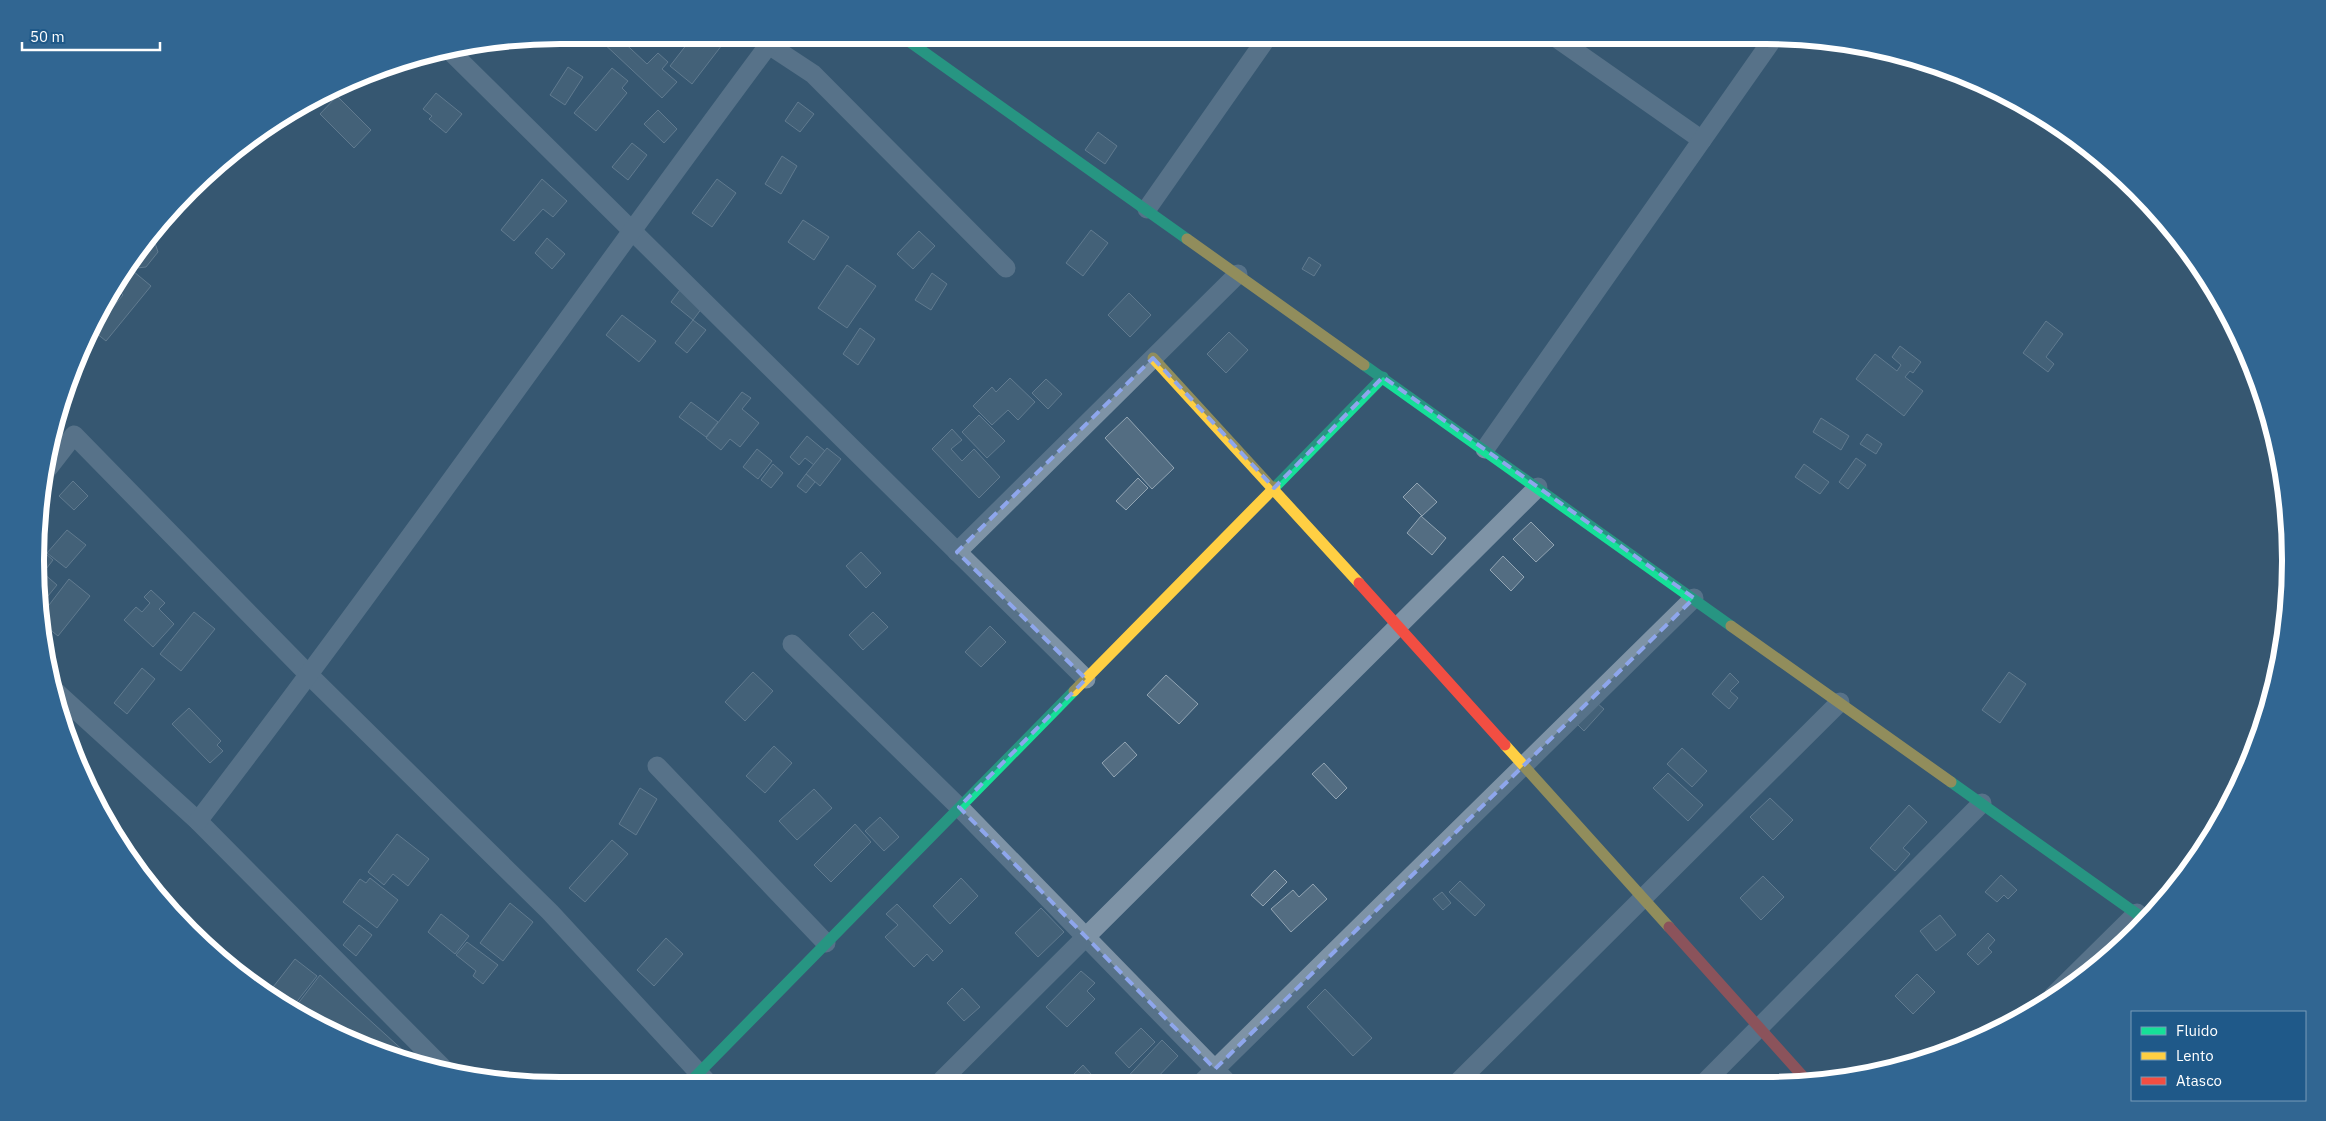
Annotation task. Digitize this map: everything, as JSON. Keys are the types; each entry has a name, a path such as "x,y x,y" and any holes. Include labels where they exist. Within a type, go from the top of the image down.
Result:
{"street":[{"path":"198,822 310,676 769,44"},
{"path":"777,44 813,74 1006,268"},
{"path":"913,44 2140,916 2090,962"},
{"path":"1147,209 1263,44"},
{"path":"1565,44 1702,140"},
{"path":"1485,450 1769,44"},
{"path":"454,55 1086,679"},
{"path":"957,552 1238,274"},
{"path":"1153,358 1274,488 1802,1076"},
{"path":"703,1077 826,943 1383,377"},
{"path":"54,462 74,436 310,676 550,912 694,1077"},
{"path":"945,1077 1538,487"},
{"path":"1207,1077 1694,598"},
{"path":"792,644 960,808 1222,1077"},
{"path":"62,697 198,822 437,1062"},
{"path":"1463,1077 1840,702"},
{"path":"657,766 826,943"},
{"path":"1710,1077 1982,803"}],"highlighted area":[{"path":"1153,358 1274,488 1383,377 1694,598 1215,1069 959,807 1086,679 957,552"}],"building":[{"path":"604,44 626,44 647,64 658,53 668,62 662,69 677,82 662,98"},
{"path":"687,44 722,45 692,84 670,66"},
{"path":"568,67 583,77 565,105 550,95"},
{"path":"612,68 628,81 622,88 627,93 596,131 574,113"},
{"path":"436,93 462,114 446,133 429,119 432,116 423,109"},
{"path":"337,96 371,130 354,148 320,114"},
{"path":"798,102 814,114 800,132 785,121"},
{"path":"658,110 677,129 664,143 644,124"},
{"path":"1098,132 1117,146 1105,164 1085,150"},
{"path":"632,143 647,155 628,180 612,167"},
{"path":"782,156 797,166 781,194 765,184"},
{"path":"542,179 567,201 553,217 543,209 514,241 501,230"},
{"path":"717,179 736,193 712,227 692,213"},
{"path":"803,220 829,237 814,260 788,242"},
{"path":"1091,230 1108,243 1083,276 1066,263"},
{"path":"919,231 935,246 913,269 897,254"},
{"path":"547,238 565,254 552,269 535,253"},
{"path":"155,242 158,252 146,267 134,268"},
{"path":"1309,257 1321,265 1314,276 1302,269"},
{"path":"847,265 876,286 847,328 818,308"},
{"path":"133,271 151,286 106,341 96,333 107,314 123,295 120,292"},
{"path":"932,273 947,284 931,310 915,300"},
{"path":"680,290 702,308 693,320 671,302"},
{"path":"1129,293 1151,315 1130,337 1108,315"},
{"path":"622,315 656,341 639,362 606,335"},
{"path":"693,320 706,330 687,353 675,343"},
{"path":"2046,321 2063,334 2046,357 2054,364 2048,372 2023,353"},
{"path":"860,328 875,339 858,365 843,354"},
{"path":"1229,332 1248,350 1226,373 1207,354"},
{"path":"1900,346 1921,362 1913,373 1910,371 1905,377 1923,391 1904,416 1856,379 1875,354 1897,371 1901,365 1892,357"},
{"path":"1010,378 1035,402 1018,420 1008,410 992,425 973,406 992,387 996,392"},
{"path":"1046,379 1062,394 1048,409 1032,393"},
{"path":"742,392 751,398 742,409 759,423 740,447 730,439 721,450 706,438"},
{"path":"691,402 718,422 706,437 679,417"},
{"path":"979,415 1005,441 987,458 962,432"},
{"path":"1127,417 1174,468 1152,489 1105,438"},
{"path":"1821,418 1849,436 1841,450 1813,432"},
{"path":"952,429 962,440 951,449 962,461 974,449 1000,477 979,498 932,449"},
{"path":"1867,434 1882,444 1876,454 1860,444"},
{"path":"807,436 825,451 814,465 805,458 799,465 790,457"},
{"path":"827,448 841,459 820,486 806,474"},
{"path":"757,449 772,461 758,479 743,467"},
{"path":"1856,458 1866,465 1848,489 1839,482"},
{"path":"773,464 783,473 771,488 761,480"},
{"path":"1804,464 1829,482 1820,494 1795,477"},
{"path":"806,474 815,482 806,493 797,486"},
{"path":"1138,478 1148,488 1126,510 1116,501"},
{"path":"73,481 88,496 74,510 59,496"},
{"path":"1417,483 1437,502 1422,516 1403,497"},
{"path":"1421,516 1446,538 1432,555 1407,533"},
{"path":"1531,522 1554,545 1536,562 1513,539"},
{"path":"67,530 86,545 66,568 47,553"},
{"path":"44,552 53,560 44,571"},
{"path":"861,552 881,573 866,588 846,566"},
{"path":"1503,556 1524,577 1511,591 1490,570"},
{"path":"44,574 57,585 45,599"},
{"path":"69,579 90,596 58,636 48,628 46,609"},
{"path":"151,590 165,603 159,609 174,624 153,647 124,620 136,607 142,612 150,603 144,597"},
{"path":"194,612 215,629 181,671 160,654"},
{"path":"873,612 888,627 863,650 849,635"},
{"path":"990,626 1006,642 981,667 965,652"},
{"path":"142,668 155,679 127,714 114,703"},
{"path":"753,672 773,691 745,721 725,702"},
{"path":"2009,672 2026,684 2000,723 1982,710"},
{"path":"1730,673 1739,682 1730,691 1738,698 1729,709 1712,694"},
{"path":"1166,675 1198,704 1179,724 1147,695"},
{"path":"1597,703 1604,709 1584,731 1577,724"},
{"path":"189,708 221,741 217,745 223,751 210,763 172,724"},
{"path":"1125,742 1137,755 1114,777 1102,763"},
{"path":"774,746 792,763 765,793 746,776"},
{"path":"1682,748 1707,771 1692,787 1667,764"},
{"path":"1324,763 1347,788 1336,799 1312,774"},
{"path":"1668,773 1703,805 1688,821 1653,788"},
{"path":"640,788 657,799 636,835 619,824"},
{"path":"814,789 832,808 797,840 779,821"},
{"path":"1770,798 1793,820 1773,840 1750,817"},
{"path":"1909,805 1927,822 1903,848 1910,854 1895,871 1870,848"},
{"path":"880,817 899,837 884,851 865,831"},
{"path":"855,824 871,842 831,882 814,865"},
{"path":"397,834 429,859 408,886 393,874 384,885 368,872"},
{"path":"612,840 628,854 585,902 569,888"},
{"path":"1275,870 1287,882 1263,906 1251,895"},
{"path":"2001,875 2017,890 2008,899 2004,895 1997,902 1985,892"},
{"path":"1763,876 1784,897 1761,920 1740,898"},
{"path":"370,878 398,900 377,928 343,902 360,879 366,883"},
{"path":"961,878 978,896 950,924 933,906"},
{"path":"1460,881 1485,905 1475,916 1449,892"},
{"path":"1313,884 1327,899 1291,932 1271,909 1293,890 1299,897"},
{"path":"1442,892 1451,903 1443,910 1433,899"},
{"path":"510,903 533,922 503,961 480,943"},
{"path":"897,904 943,951 933,961 927,954 914,967 885,937 898,925 886,914"},
{"path":"1041,908 1064,932 1038,957 1015,933"},
{"path":"441,914 469,936 455,954 428,932"},
{"path":"1940,915 1956,935 1936,951 1920,931"},
{"path":"359,925 372,935 356,956 343,945"},
{"path":"1988,933 1995,940 1988,948 1992,952 1978,965 1967,954"},
{"path":"666,938 683,954 654,986 637,970"},
{"path":"467,942 498,965 483,984 473,976 476,971 456,955"},
{"path":"295,959 317,976 295,1004 272,989"},
{"path":"1081,971 1095,983 1087,991 1095,999 1067,1027 1046,1007"},
{"path":"1917,974 1935,992 1913,1014 1895,996"},
{"path":"320,975 407,1054 363,1038 297,1005"},
{"path":"962,988 980,1007 964,1021 947,1003"},
{"path":"1325,989 1372,1038 1353,1056 1307,1007"},
{"path":"1141,1028 1155,1042 1129,1068 1115,1053"},
{"path":"1162,1040 1178,1056 1158,1077 1128,1077"},
{"path":"1083,1065 1094,1077 1071,1077"}],"traffic: fast":[{"path":"913,44 1187,239"},
{"path":"1364,365 1731,626"},
{"path":"1275,487 1383,377"},
{"path":"695,1077 1074,691"},
{"path":"1951,782 2140,916"}],"traffic: slow":[{"path":"1187,239 1364,365"},
{"path":"1153,358 1359,583"},
{"path":"1074,691 1275,487"},
{"path":"1731,626 1951,782"},
{"path":"1505,745 1669,927"}],"traffic: jam":[{"path":"1359,583 1505,745"},
{"path":"1669,927 1802,1076"}]}
